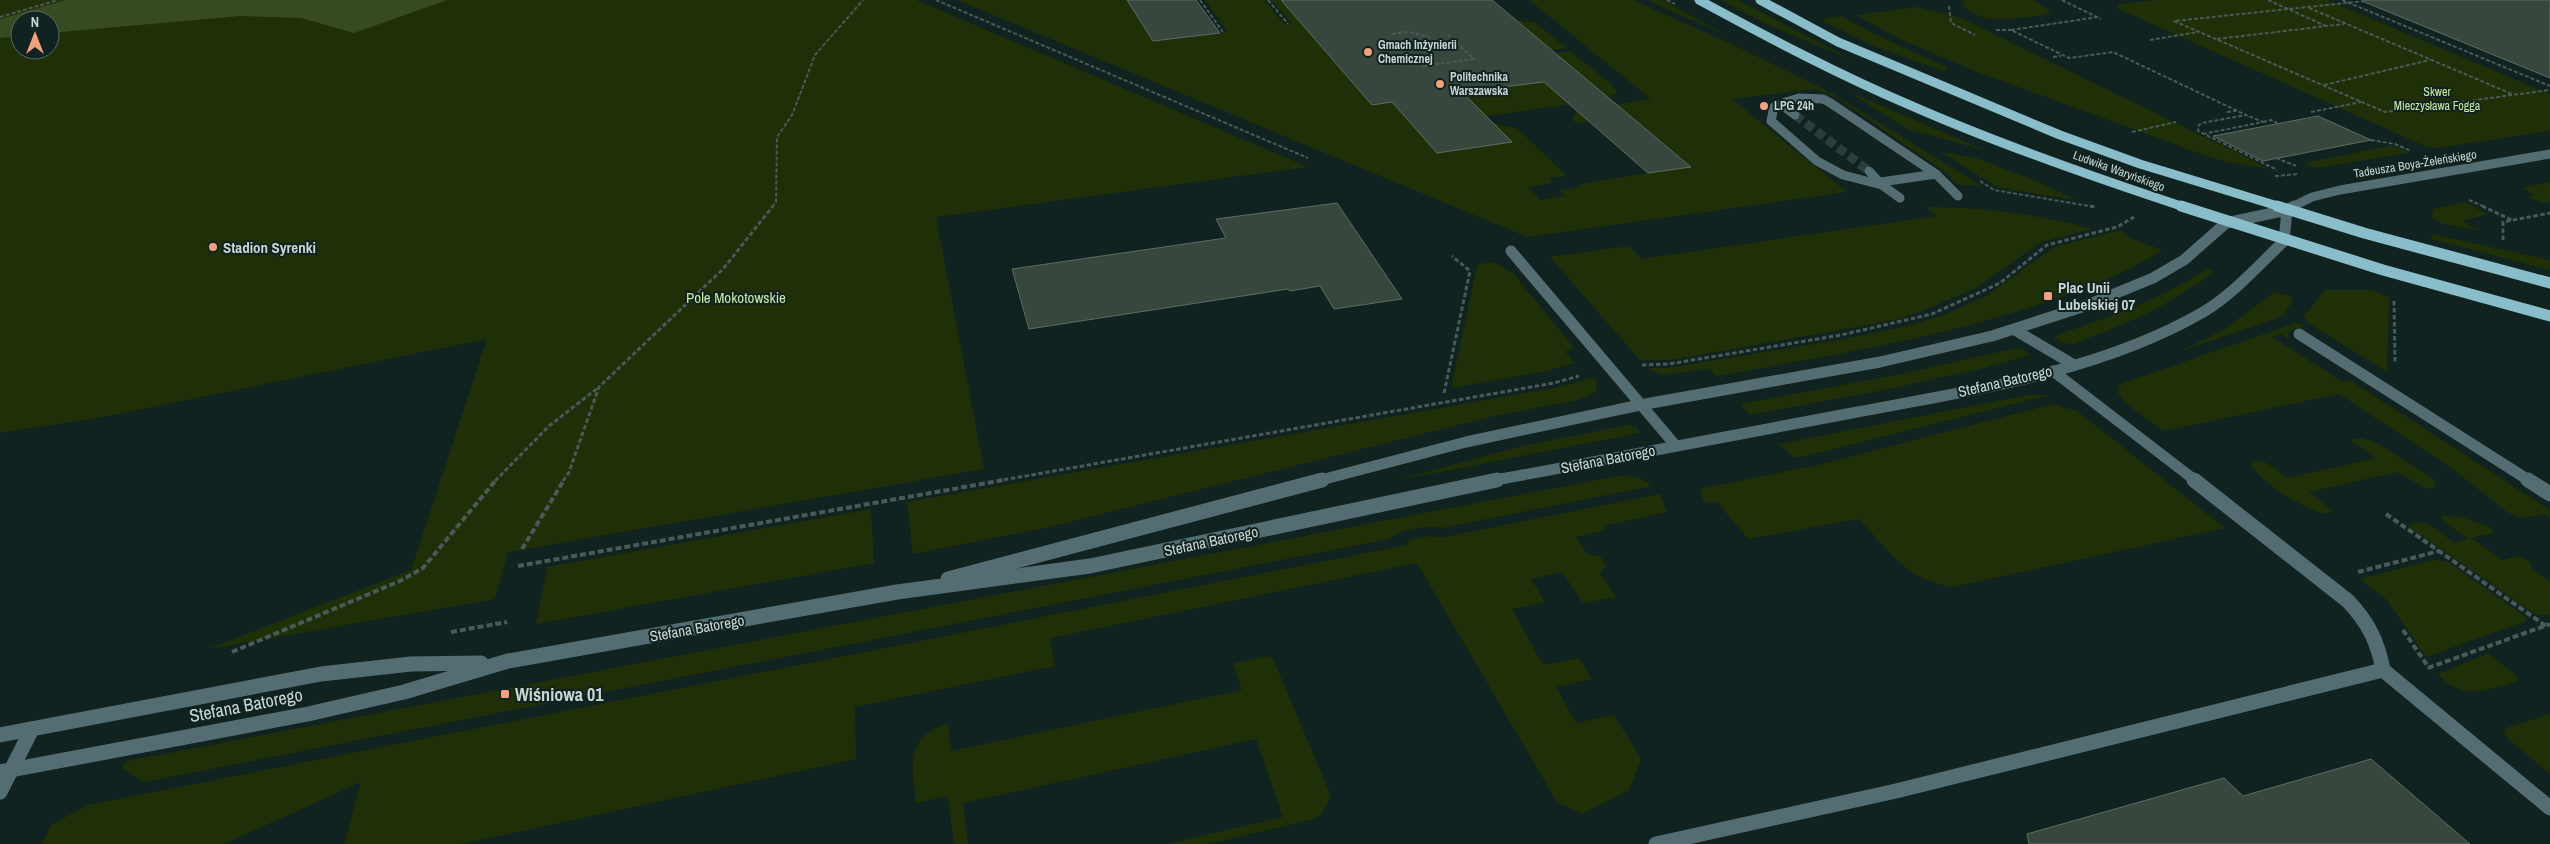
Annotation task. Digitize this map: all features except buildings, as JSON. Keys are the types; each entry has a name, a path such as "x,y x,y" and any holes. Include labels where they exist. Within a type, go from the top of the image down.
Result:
{"main road":[{"name":"Ludwika Waryńskiego","path":"1699,0 1841,74 1943,120 2053,162 2226,223 2284,241 2406,278 2550,316"},
{"name":"Ludwika Waryńskiego","path":"1760,0 1838,42 2060,135 2140,164 2286,210 2550,282"}],"street":[{"path":"1936,174 1881,183 1843,175 1817,161 1772,120 1774,107 1799,98 1824,99 1936,174 1958,196"},
{"path":"1786,102 1787,109 1794,115"},
{"name":"Tadeusza Boya-Żeleńskiego","path":"2226,223 2286,210 2312,197 2340,190 2550,154"},
{"path":"1869,171 1900,198"},
{"path":"2284,241 2286,210"},
{"name":"Stefana Batorego","path":"897,592 1466,442 1640,405 1880,362 1971,342 2015,330 2106,299 2153,278 2184,260 2226,223"},
{"name":"Stefana Batorego","path":"6,771 308,714 404,692 496,663 897,592 1090,566 1244,535 1445,490 1920,400 2053,371 2146,341 2206,310 2238,285 2284,241"},
{"path":"1511,251 1676,446"},
{"path":"2015,330 2074,365"},
{"path":"2299,334 2550,494"},
{"path":"2053,371 2339,592 2360,611 2372,630 2379,646 2383,670 2550,808"},
{"name":"Stefana Batorego","path":"0,735 321,674 412,664 496,663"},
{"path":"1656,844 1896,791 2383,670"},
{"path":"0,792 6,771 32,729"}],"path":[{"path":"0,17 58,0"},
{"path":"232,652 394,584 423,568 505,470 549,426 599,387 724,269 776,202 777,137 792,114 815,55 863,0"},
{"path":"936,0 1308,158"},
{"path":"1200,0 1223,32"},
{"path":"1268,0 1288,24"},
{"path":"1996,30 2011,30 2099,18 2062,0"},
{"path":"2268,0 2327,26"},
{"path":"2342,0 2550,86"},
{"path":"2365,1 2174,21 2384,112 2550,90"},
{"path":"1949,6 1951,23 1975,35"},
{"path":"2307,7 2513,95"},
{"path":"2216,39 2346,23"},
{"path":"2011,30 2062,56"},
{"path":"1392,34 1409,32 1430,37"},
{"path":"2150,40 2199,32"},
{"path":"1423,66 1474,59 1448,35"},
{"path":"2053,57 2076,58 2113,52 2262,122"},
{"path":"2323,85 2431,60"},
{"path":"2311,112 2362,102"},
{"path":"2227,112 2237,110"},
{"path":"2246,114 2202,123 2197,128 2203,134 2277,170"},
{"path":"2203,134 2271,120 2277,124"},
{"path":"2131,132 2176,122"},
{"path":"2371,140 2395,144 2412,151"},
{"path":"2276,158 2296,166"},
{"path":"1974,177 1994,190 2104,208"},
{"path":"2469,200 2512,220"},
{"path":"2503,240 2503,222 2550,214"},
{"path":"1637,366 1668,364 1841,336 1932,314 2000,283 2047,245 2117,227 2124,223"},
{"path":"1444,394 1470,272 1452,256"},
{"path":"2394,299 2395,372"},
{"path":"518,566 1554,383 1587,374"},
{"path":"522,549 569,472 599,387"},
{"path":"2386,514 2548,625"},
{"path":"2356,572 2440,551"},
{"path":"2428,668 2548,625"}],"green space":[{"name":"Pole Mokotowskie","path":"0,0 916,0 1308,167 936,217 984,469 508,552 495,599 208,649 411,570 487,339 103,417 0,433"},
{"path":"65,0 447,0 354,33 301,18 240,16 60,32 60,10 31,10"},
{"path":"957,0 1128,0 1154,41 1228,32 1205,0 1264,0 1285,25 1292,24 1271,0 1281,0 1372,105 1583,76 1555,53 1570,51 1612,85 1617,93 1595,101 1414,126 1437,153 1511,142 1493,123 1518,129 1567,176 1548,178 1553,183 1528,187 1540,200 1565,196 1560,190 1576,188 1581,184 1691,166 1624,110 1583,116 1589,121 1576,123 1573,120 1574,114 1579,110 1651,99 1529,0 1633,0 1736,46 1835,95 1981,186 1960,185 1950,179 1952,177 1837,98 1815,89 1732,99 1847,192 1527,237"},
{"path":"1647,0 1663,0 1728,36"},
{"path":"1721,0 1738,0 1856,62 1766,24"},
{"path":"1964,0 2033,0 2051,11 2037,16 1993,19 1976,15 1968,10 1962,4"},
{"name":"Skwer Mieczysława Fogga","path":"2156,0 2327,0 2550,94 2550,131 2437,148 2427,147 2116,8 2118,4"},
{"path":"1917,7 1961,18 2270,169 2227,162 2207,156 1972,70 1900,39 1856,15"},
{"path":"10,16 10,37 0,38 0,19"},
{"path":"1841,16 1868,31 1948,68 1944,71 1873,46 1823,21 1825,18"},
{"path":"1517,21 1534,22 1567,48 1552,50"},
{"path":"1852,94 1854,94 1987,151 1907,129"},
{"path":"2394,145 2410,153 2315,168 2304,163"},
{"path":"1942,152 1979,159 2036,181 2077,200 1998,188"},
{"path":"2550,182 2550,202 2542,203 2527,197 2535,195 2521,188"},
{"path":"2464,202 2488,214 2463,221 2469,226 2483,231 2442,224 2432,217 2433,209"},
{"path":"1925,207 2009,212 2051,219 2092,229 2041,242 1976,288 1925,310 1895,320 1671,360 1640,360 1550,257 1629,246 1642,259 1936,216"},
{"path":"2120,230 2129,238 2163,250 2099,283 1993,319 1875,347 1716,376 1709,369 1661,375 1647,368 1667,368 1845,339 1907,326 1944,315 1988,295 2054,247"},
{"path":"2432,234 2550,260 2550,270 2431,239"},
{"path":"1493,262 1513,273 1575,349 1565,351 1574,363 1547,371 1451,388 1477,267 1479,264"},
{"path":"2208,268 2214,271 2181,294 2146,314 2072,344 2063,343 2055,338 2057,335 2154,298"},
{"path":"2325,290 2373,290 2389,298 2387,372 2307,322 2304,316"},
{"path":"2275,292 2291,296 2293,300 2283,316 2179,352 2223,330"},
{"path":"2296,323 2305,326 2289,331 2288,339 2281,334 2272,337 2343,382 2351,381 2550,510 2550,519 2543,514 2522,518 2507,512 2450,467 2339,394 2164,431 2126,404 2118,393 2119,386 2126,382"},
{"path":"2016,348 2023,349 2030,355 1976,370 1879,391 1750,415 1740,404 1906,373"},
{"path":"1595,377 1597,382 1596,391 1577,400 1490,417 1045,528 913,554 907,502 1560,387"},
{"path":"2028,395 2049,395 1797,458 1790,455 1779,444"},
{"path":"2053,404 2077,411 2225,528 1952,587 1922,578 1899,562 1859,519 1748,539 1717,502 1705,504 1699,489 1822,464"},
{"path":"1628,425 1636,427 1640,433 1393,481 1522,446"},
{"path":"2360,438 2377,443 2431,477 2435,481 2436,487 2426,489 2398,472 2309,492 2333,511 2326,513 2303,506 2277,490 2251,466 2253,462 2262,460 2288,478 2376,458 2350,440"},
{"path":"1618,476 1638,477 1652,486 1442,528 1414,528 1394,535 1389,539 144,782 122,768 127,761"},
{"path":"1660,494 1667,512 1603,526 1606,530 1576,537 1587,554 1600,556 1606,566 1600,573 1616,597 1583,603 1562,572 1531,579 1545,602 1512,609 1543,665 1579,658 1592,679 1556,687 1576,723 1614,715 1641,759 1629,790 1582,814 1557,802 1417,563 1050,638 1055,666 855,707 856,759 462,844 344,844 361,782 224,844 42,844 51,825 88,805 1407,545 1409,540 1429,536 1439,538"},
{"path":"871,509 874,563 536,624 547,567"},
{"path":"2441,517 2461,517 2490,527 2493,533 2471,538 2503,560 2518,556 2531,562 2531,568 2550,581 2550,615 2536,615 2408,526 2420,522 2426,524 2454,543 2468,539 2442,520"},
{"path":"2434,560 2448,562 2526,617 2526,621 2426,657 2386,599 2359,579"},
{"path":"2488,653 2519,678 2515,682 2494,688 2465,691 2456,688 2438,674"},
{"path":"1269,656 1274,661 1331,796 1322,813 1314,819 1209,844 1167,844 1283,817 1256,739 963,803 968,844 954,844 948,796 916,803 913,765 917,745 924,736 948,723 951,751 1242,690 1233,663"},
{"path":"2550,714 2550,774 2507,738 2503,729"}],"tunnel":[{"path":"1795,115 1869,171"}],"place":[{"name":"Gmach Inżynierii Chemicznej","path":"1368,52"},
{"name":"Politechnika Warszawska","path":"1440,84"},
{"name":"LPG 24h","path":"1764,106"},
{"name":"Stadion Syrenki","path":"213,247"},
{"name":"Plac Unii Lubelskiej 07","path":"2048,296"},
{"name":"Wiśniowa 01","path":"505,694"}]}
